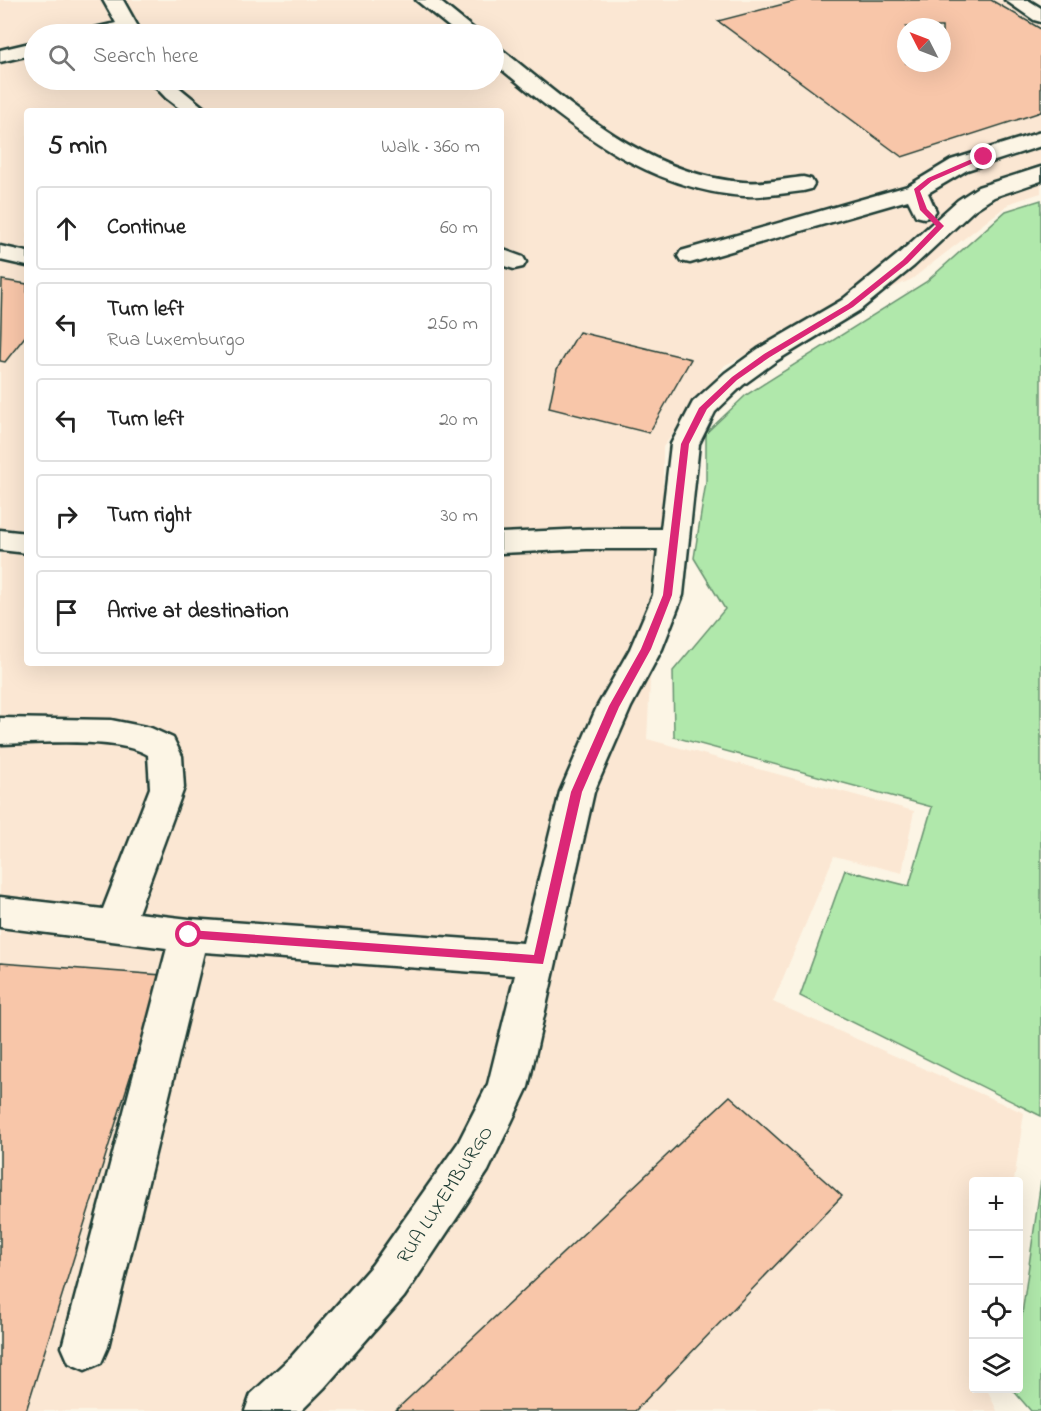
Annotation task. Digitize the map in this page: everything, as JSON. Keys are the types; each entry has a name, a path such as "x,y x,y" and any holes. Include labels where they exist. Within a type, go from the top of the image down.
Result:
{"street":[{"path":"112,0 126,24"},
{"path":"426,0 457,24"},
{"path":"1015,0 1041,16"},
{"path":"0,57 24,51"},
{"path":"504,61 613,146 662,170 694,181 745,189 803,184"},
{"path":"169,90 193,108"},
{"path":"690,256 916,190 930,179 984,157 1041,140"},
{"name":"RUA LUXEMBURGO","path":"268,1411 308,1372 388,1281 472,1157 508,1087 577,792 614,706 646,649 668,595 685,444 703,408 734,378 767,355 850,305 905,261 940,226 966,205 986,192 1041,174"},
{"path":"916,190 924,210 940,226"},
{"path":"0,253 24,258"},
{"path":"504,543 586,539 676,539"},
{"path":"0,540 24,543"},
{"path":"0,731 120,733 151,739 162,747 167,788 115,926"},
{"path":"0,912 189,935 539,960"},
{"path":"85,1347 189,935"}],"shaded area":[{"path":"0,0 1025,0 1041,9 1041,193 1010,203 912,279 725,365 663,447 663,524 655,585 647,739 914,811 902,873 834,856 773,1002 1024,1113 1015,1177 969,1177 969,1393 989,1393 997,1411 0,1411"}],"green space":[{"path":"1041,200 1041,1116 800,996 845,870 909,886 932,807 674,737 673,671 725,609 694,558 706,482 706,433 746,395 926,282 1006,211"},
{"path":"1041,1181 1041,1411 1031,1411 1015,1393 1023,1393 1023,1307"}],"building":[{"path":"799,0 991,0 1041,29 1041,112 902,157 718,21"},
{"path":"2,280 24,284 24,338 5,362 0,361"},
{"path":"579,332 691,359 649,433 549,408 557,369"},
{"path":"0,963 162,975 26,1411 0,1411"},
{"path":"730,1096 842,1196 635,1411 395,1411"}],"route":[{"path":"189,935 539,960 577,792 614,706 646,649 668,595 685,444 703,408 734,378 767,355 850,305 905,261 940,226 924,210 916,190 930,179 984,157"}]}
